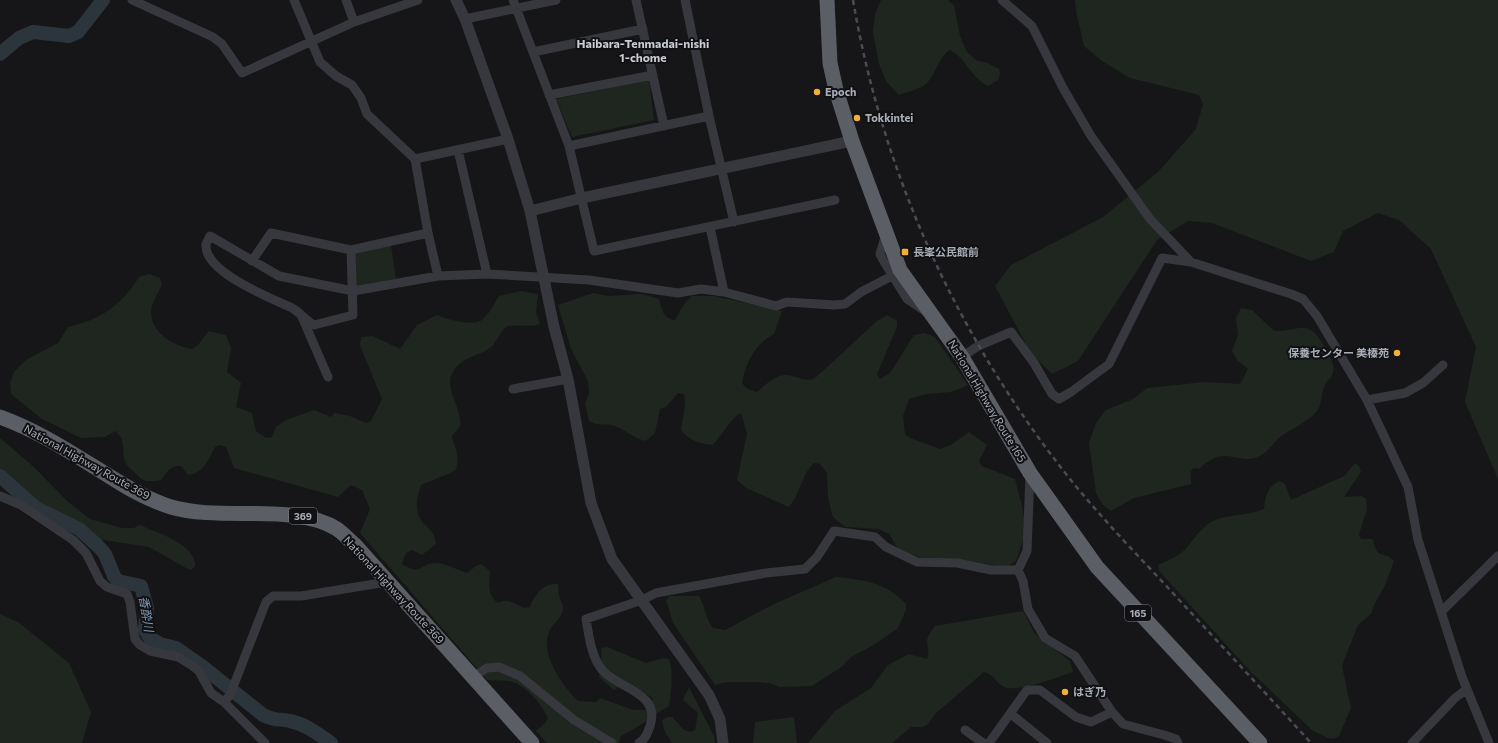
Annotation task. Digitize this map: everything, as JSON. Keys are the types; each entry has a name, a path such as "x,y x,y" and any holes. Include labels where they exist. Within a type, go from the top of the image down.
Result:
{"highway":[{"name":"National Highway Route 165","path":"827,0 830,63 836,90 852,141 900,270 962,357 1030,473 1097,567 1260,743"},
{"name":"National Highway Route 369","path":"1,418 25,427 138,493 170,507 198,513 301,516 321,521 337,529 355,545 532,743"}],"street":[{"path":"132,0 214,38 222,44 242,73 310,41 401,2 418,0"},
{"path":"294,0 320,62 336,76 352,85 361,98 367,114 414,159 438,276"},
{"path":"346,0 354,22"},
{"path":"456,0 465,19 508,139 530,211 568,379 591,503 612,559 709,695 720,719 723,743"},
{"path":"465,19 514,4 556,0"},
{"path":"636,0 664,126"},
{"path":"686,0 709,116 734,222"},
{"path":"1002,0 1032,26 1063,88 1090,136 1150,219 1191,262"},
{"path":"514,4 569,146 594,251 835,200"},
{"path":"533,52 643,29"},
{"path":"549,95 653,75"},
{"path":"569,146 709,116"},
{"path":"414,159 508,139"},
{"path":"530,211 582,198 852,141"},
{"path":"458,150 487,274"},
{"path":"710,227 724,292"},
{"path":"252,261 271,233 351,250 428,232"},
{"path":"886,232 880,254 892,276 907,299 922,311 931,314"},
{"path":"351,250 353,291 353,315 314,324 302,317 293,309 262,296 216,266 209,256 206,244 210,236 279,276 353,291 438,276 487,274 589,280 678,293 701,289 724,292 776,306 787,302 845,304 861,292 892,276"},
{"path":"962,357 978,346 1011,332 1034,363 1052,394 1059,399 1109,364 1162,258 1191,262 1303,299 1317,316 1367,400 1408,487 1418,540 1467,689 1489,743"},
{"path":"302,317 328,377"},
{"path":"1367,400 1405,393 1423,383 1443,365"},
{"path":"513,389 568,379"},
{"path":"1030,473 1027,551 1018,570 1023,581 1028,609 1045,638 1075,656 1112,712 1123,724 1176,739 1178,743"},
{"path":"0,496 21,505 73,540 86,553 100,581 107,587 127,594 130,602 135,639 140,645 150,651 178,658 200,670 211,693 227,698 265,743"},
{"path":"639,743 646,738 651,721 651,706 646,698 613,679 603,670 593,655 586,619 642,600 656,593 766,573 805,569 817,557 834,531 875,537 886,547 917,562 957,563 991,570 1018,570"},
{"path":"1441,612 1498,556"},
{"path":"227,698 234,686 266,602 273,596 301,596 387,582"},
{"path":"473,677 487,668 499,666 520,676 574,720 612,743"},
{"path":"1412,743 1455,698 1467,689"},
{"path":"989,743 1027,690 1040,690 1076,717 1091,722 1112,712"},
{"path":"1011,714 1047,743"},
{"path":"965,730 983,743"}],"shaded area":[{"path":"881,0 948,0 954,5 960,36 967,52 976,60 987,63 999,69 1000,74 998,80 988,86 982,83 960,58 950,50 940,61 926,84 917,89 899,95 886,81 879,64 873,33 875,14"},
{"path":"1075,0 1498,0 1498,479 1465,402 1476,347 1431,249 1399,220 1378,213 1343,231 1334,252 1311,261 1212,223 1188,221 1157,240 1078,361 1052,374 1030,352 995,286 1011,265 1103,217 1158,172 1196,129 1203,104 1199,95 1130,78 1102,61 1084,46"},
{"path":"649,80 654,120 572,137 556,99"},
{"path":"391,245 396,279 356,286 355,253"},
{"path":"149,274 160,278 162,284 151,309 152,319 159,332 171,342 192,349 198,345 209,331 226,335 231,348 227,372 241,383 236,407 252,413 256,431 266,438 272,437 276,427 286,420 314,410 331,417 335,413 350,416 366,423 371,421 382,399 361,348 360,343 362,337 373,336 400,349 417,325 437,315 460,322 478,322 487,315 499,296 521,291 538,294 536,312 540,324 532,326 506,327 490,348 468,358 455,368 450,380 450,386 460,422 459,427 452,436 457,454 457,467 455,471 421,485 417,498 417,511 421,520 434,535 436,544 422,555 412,550 406,553 402,564 413,569 419,569 429,564 438,563 467,573 481,564 490,571 490,593 494,600 498,603 501,601 508,601 524,608 530,607 534,598 544,587 558,584 559,597 563,610 561,616 551,628 547,637 547,647 553,667 565,686 578,701 596,702 600,698 633,710 645,710 653,698 626,682 614,690 599,677 602,666 601,648 607,647 646,663 663,658 669,659 672,677 669,706 621,736 619,743 547,743 536,731 548,718 532,695 521,686 509,681 487,680 360,533 370,509 362,490 351,485 338,497 234,468 226,447 220,445 215,447 208,461 198,472 188,475 181,466 177,466 171,468 161,480 144,480 127,465 124,457 123,443 115,431 105,437 81,438 42,419 11,394 10,383 14,372 26,360 58,343 68,327 90,320 109,310 125,296 139,277"},
{"path":"593,293 609,296 642,294 659,299 665,316 675,320 684,304 692,296 714,296 782,311 774,334 767,338 752,354 746,368 742,383 746,388 757,392 771,380 783,375 807,380 814,379 877,321 887,315 897,321 897,327 877,374 880,379 890,373 914,335 924,333 935,337 968,385 951,392 927,394 909,399 903,416 905,434 910,438 940,449 951,445 969,432 987,445 979,461 982,466 1015,479 1021,502 1024,529 1023,538 1016,561 1006,567 956,559 919,557 898,549 889,534 878,529 846,527 832,515 828,497 827,473 820,464 814,463 810,467 793,502 789,507 746,488 737,480 747,434 741,413 730,422 713,445 704,444 691,439 681,430 685,406 684,394 678,393 666,407 660,409 655,433 646,441 641,440 615,426 592,423 589,421 585,404 589,393 588,381 571,349 558,305"},
{"path":"1241,308 1252,310 1274,331 1302,328 1308,329 1319,337 1334,368 1332,375 1326,382 1319,408 1312,416 1280,437 1266,452 1260,456 1252,459 1231,456 1217,457 1208,461 1199,469 1194,468 1192,470 1190,473 1191,484 1134,498 1111,511 1102,504 1096,493 1089,443 1096,423 1106,410 1133,399 1147,388 1205,382 1240,384 1248,369 1238,361 1232,351 1238,335 1236,318"},
{"path":"0,438 34,467 67,501 90,519 122,528 134,528 139,525 164,535 182,545 189,551 194,558 195,566 191,570 186,568 149,547 97,539 71,521 36,502 0,471"},
{"path":"1355,463 1359,466 1361,472 1344,497 1361,496 1366,498 1367,510 1359,534 1361,539 1373,539 1379,553 1394,561 1385,585 1373,607 1372,613 1358,625 1344,660 1342,666 1351,708 1339,736 1334,739 1328,738 1313,731 1251,672 1159,571 1158,565 1182,552 1209,523 1225,517 1251,513 1264,509 1268,492 1276,483 1280,481 1285,484 1291,500 1344,476"},
{"path":"836,577 874,583 898,597 906,604 906,610 898,628 874,645 851,657 843,666 812,686 780,687 769,683 757,682 726,682 715,685 673,623 666,600 670,596 699,596 713,628 725,630 774,604"},
{"path":"1023,611 1035,634 1070,661 1073,672 1038,684 1011,688 1004,687 993,677 984,672 935,714 928,724 923,727 911,727 892,743 808,743 835,711 871,688 888,665 909,654 927,659 927,640 929,634 935,626"},
{"path":"0,614 18,622 69,663 91,712 82,743 0,743"},
{"path":"689,687 714,736 715,743 672,743 665,732 662,721 666,717 672,717 684,730 690,732 695,730 698,713 683,700"},
{"path":"794,717 797,743 753,743 755,722"}],"waterway":[{"path":"0,54 19,38 33,32 69,36 78,32 103,0"},
{"name":"香酔川","path":"0,476 36,508 79,529 105,554 114,576 118,581 141,586 147,608 145,630 150,638 160,644 176,648 203,667 263,715 274,719 286,720 301,724 331,743"}],"railway":[{"path":"853,0 866,63 883,125 903,186 955,303 987,359 1021,413 1082,494 1311,743"}],"place":[{"name":"Epoch","path":"817,92"},
{"name":"Tokkintei","path":"857,118"},
{"name":"長峯公民館前","path":"905,252"},
{"name":"保養センター 美榛苑","path":"1397,353"},
{"name":"はぎ乃","path":"1065,692"}],"district":[{"name":"Haibara-Tenmadai-nishi 1-chome","path":"643,51"}]}
